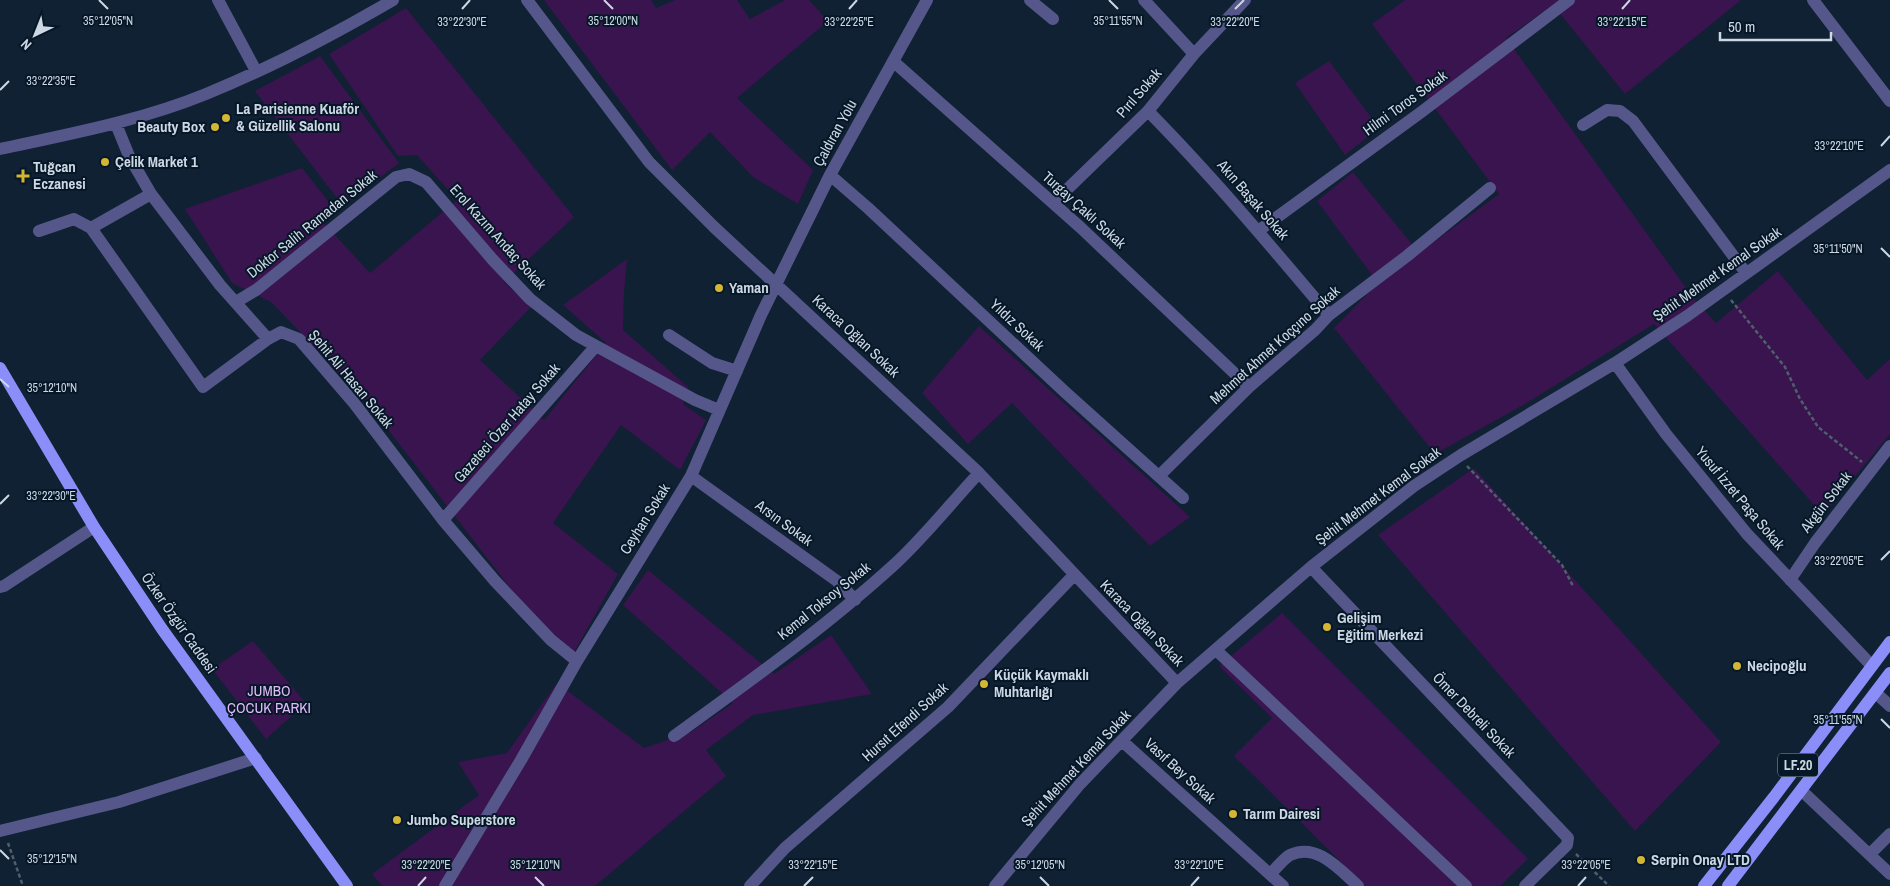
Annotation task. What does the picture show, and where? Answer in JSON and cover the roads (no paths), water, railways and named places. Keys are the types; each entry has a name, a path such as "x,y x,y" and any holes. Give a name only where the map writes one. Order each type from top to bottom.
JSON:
{"main road":[{"name":"Özker Özgür Caddesi","path":"0,368 94,527 162,629 345,885"},
{"name":"LF.20","path":"1704,886 1774,797 1890,642"},
{"name":"LF.20","path":"1728,886 1890,674"}],"street":[{"path":"218,0 256,71"},
{"path":"0,149 116,124 205,94 310,44 393,0"},
{"name":"Karaca Oğlan Sokak","path":"527,0 650,162 714,227 979,473 1177,683"},
{"name":"Çaldıran Yolu","path":"777,285 830,175 927,0"},
{"path":"1030,0 1053,19"},
{"path":"1144,0 1194,54"},
{"name":"Pırıl Sokak","path":"1053,204 1148,111 1194,54 1245,0"},
{"name":"Hilmi Toros Sokak","path":"1258,231 1420,113 1569,0"},
{"path":"1814,0 1890,101"},
{"name":"Turgay Çaklı Sokak","path":"894,62 1177,317 1249,387"},
{"path":"1583,125 1607,110 1620,111 1633,121 1746,273"},
{"name":"Akın Başak Sokak","path":"1148,111 1195,159 1329,315"},
{"path":"39,231 74,219 91,228 203,387 268,338 220,285 151,194 129,156 116,124"},
{"name":"Şehit Mehmet Kemal Sokak","path":"995,886 1080,784 1177,683 1311,567 1414,486 1458,457 1615,363 1722,290 1890,170"},
{"name":"Doktor Salih Ramadan Sokak","path":"236,302 256,290 396,177 410,174"},
{"name":"Erol Kazım Andaç Sokak","path":"410,174 426,182 493,260 530,299 576,335 695,400 719,410"},
{"name":"Yıldız Sokak","path":"830,175 868,208 1064,392 1183,498"},
{"name":"Mehmet Ahmet Koççıno Sokak","path":"1159,476 1249,387 1315,330 1329,315 1407,256 1490,188"},
{"path":"91,228 151,194"},
{"name":"Ceyhan Sokak","path":"445,886 521,760 577,660 691,476 761,315 777,285"},
{"name":"Şehit Ali Hasan Sokak","path":"268,338 281,332 299,339 354,403 443,520 495,581 551,640 577,660"},
{"path":"669,335 712,363 737,371"},
{"name":"Gazeteci Özer Hatay Sokak","path":"443,520 595,347"},
{"name":"Yusuf İzzet Paşa Sokak","path":"1615,363 1666,434 1747,534 1872,666"},
{"name":"Akgün Sokak","path":"1790,580 1814,543 1890,446"},
{"name":"Kemal Toksoy Sokak","path":"674,736 855,600 898,561 979,473"},
{"name":"Arsın Sokak","path":"691,476 837,581 855,600"},
{"path":"0,587 94,527"},
{"name":"Ömer Debreli Sokak","path":"1311,567 1563,830 1568,838 1567,844 1525,886"},
{"name":"Hursıt Efendi Sokak","path":"750,886 785,848 948,707 1074,575"},
{"path":"1216,650 1466,886"},
{"path":"1876,693 1890,706"},
{"name":"Vasıf Bey Sokak","path":"1122,741 1283,886"},
{"path":"2,830 119,802 256,758"},
{"path":"1802,791 1890,874"},
{"path":"1870,854 1890,834"},
{"path":"1270,874 1290,855 1303,852 1320,855 1358,886"}],"place":[{"name":"La Parisienne Kuaför & Güzellik Salonu","path":"226,118"},
{"name":"Beauty Box","path":"215,127"},
{"name":"Çelik Market 1","path":"105,162"},
{"name":"Tuğcan Eczanesi","path":"23,176"},
{"name":"Yaman","path":"719,288"},
{"name":"Gelişim Eğitim Merkezi","path":"1327,627"},
{"name":"Necipoğlu","path":"1737,666"},
{"name":"Küçük Kaymaklı Muhtarlığı","path":"984,684"},
{"name":"Tarım Dairesi","path":"1233,814"},
{"name":"Jumbo Superstore","path":"397,820"},
{"name":"Serpin Onay LTD","path":"1641,860"}],"park label":[{"name":"JUMBO ÇOCUK PARKI","path":"269,700"}]}
